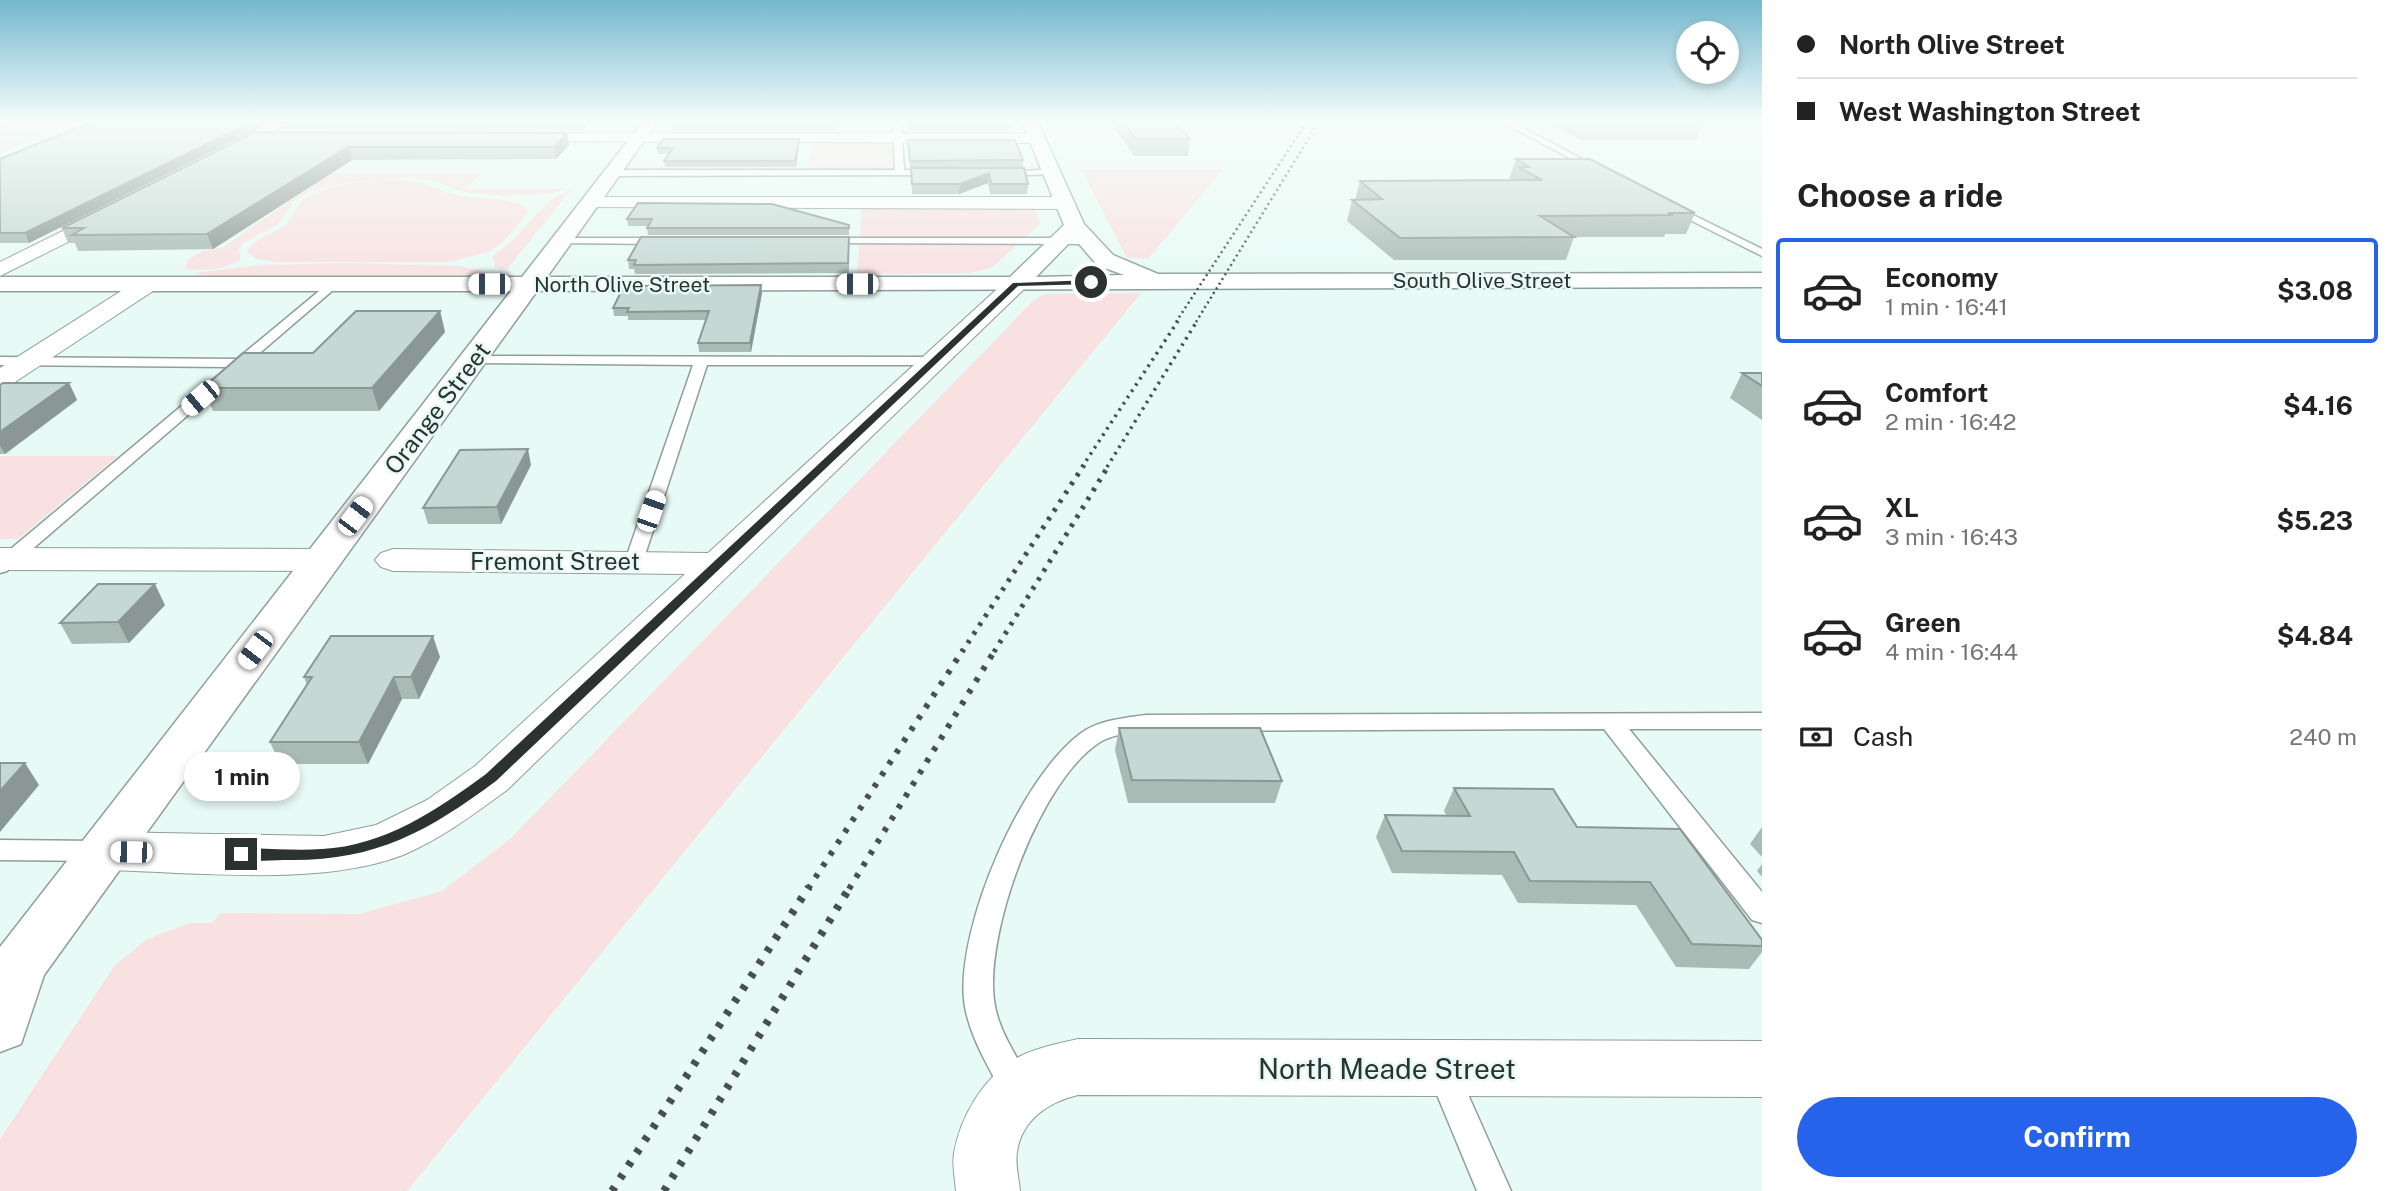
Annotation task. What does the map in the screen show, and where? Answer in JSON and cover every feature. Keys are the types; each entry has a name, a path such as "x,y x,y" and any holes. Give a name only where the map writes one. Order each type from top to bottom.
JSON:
{"street":[{"name":"Orange Street","path":"0,1025 9,973 105,851 611,176"},
{"path":"1054,176 1076,236 1105,260 1129,271 1166,281"},
{"path":"591,203 1066,203"},
{"path":"0,270 121,207"},
{"path":"105,851 324,855 387,841 444,812 491,778 1016,284 1076,236"},
{"name":"South Olive Street","path":"1201,281 1762,279"},
{"name":"North Olive Street","path":"0,284 1016,284 1201,281"},
{"path":"0,380 148,284"},
{"path":"3,561 322,560"},
{"name":"Fremont Street","path":"393,560 716,564"},
{"name":"North Meade Street","path":"1018,1091 1038,1077 1077,1066 1762,1069"},
{"path":"988,1191 985,1153 997,1119 1018,1091"}],"lane":[{"path":"1653,198 1762,253"},
{"path":"812,241 1076,236"},
{"path":"562,241 674,241"},
{"path":"3,561 334,284"},
{"path":"473,360 934,361"},
{"path":"0,361 242,363"},
{"path":"634,561 701,362"},
{"path":"1018,1091 983,1026 979,958 998,887 1024,827 1068,757 1088,739 1113,727 1146,723 1762,721"},
{"path":"1611,722 1762,912"},
{"path":"0,850 105,851"},
{"path":"1441,1069 1494,1191"}],"shaded area":[{"path":"304,176 478,176 465,189 567,189 548,194 502,196 463,192 439,182 414,178 350,182 314,190 295,200 278,224 242,244 238,250 241,259 235,263 208,269 188,270 185,267 189,259 204,250 222,248 298,195"},
{"path":"1084,176 1218,176 1148,259 1127,258"},
{"path":"399,180 423,184 456,195 508,201 525,207 528,213 506,239 489,252 449,262 277,262 256,259 247,252 258,240 283,227 299,204 311,195 334,186"},
{"path":"572,189 507,269 495,268 493,256 515,238 554,198"},
{"path":"1034,208 1040,224 993,267 970,273 857,274 862,209"},
{"path":"349,263 459,266 490,273 489,276 206,276 194,273 261,265"},
{"path":"1141,293 407,1191 0,1191 0,1139 115,965 147,939 190,923 212,923 221,913 359,914 442,891 510,839 1035,299 1046,294"},
{"path":"0,456 118,456 18,539 0,539"}],"building":[{"path":"0,176 142,176 25,233 0,233"},
{"path":"167,176 302,176 207,234 72,235 84,228 62,228"},
{"path":"911,176 982,176 960,184 912,184"},
{"path":"989,176 1026,176 1028,184 991,184"},
{"path":"1534,176 1622,176 1695,213 1540,216 1574,237 1400,238 1352,200 1382,199 1360,181 1542,180"},
{"path":"638,203 772,204 849,225 849,228 647,228 652,219 627,219"},
{"path":"641,237 849,237 848,263 634,265 636,260 628,260"},
{"path":"761,285 750,343 698,343 709,311 627,312 629,308 613,308 624,286"},
{"path":"356,311 440,311 372,388 203,388 243,353 313,353"},
{"path":"1742,373 1762,373 1762,386"},
{"path":"69,383 0,432 0,385"},
{"path":"528,449 497,507 423,508 460,450"},
{"path":"98,584 155,584 118,622 60,623"},
{"path":"331,636 433,636 411,677 394,677 359,742 270,742 312,677 304,677"},
{"path":"1119,728 1260,728 1282,781 1132,780"},
{"path":"0,763 25,763 0,791"},
{"path":"1454,788 1553,789 1577,827 1680,829 1762,940 1762,946 1692,944 1650,882 1530,881 1514,852 1402,851 1385,815 1470,816"}],"railway":[{"path":"1176,322 1272,176"},
{"path":"1196,322 1286,176"},
{"path":"1082,467 1178,321"},
{"path":"1107,467 1197,321"},
{"path":"962,652 1084,465"},
{"path":"994,652 1109,465"},
{"path":"808,889 963,650"},
{"path":"849,889 995,650"},
{"path":"612,1191 809,887"},
{"path":"664,1191 850,887"}],"route":[{"path":"241,854 324,855 387,841 444,812 491,778 1016,284 1091,282"}]}
